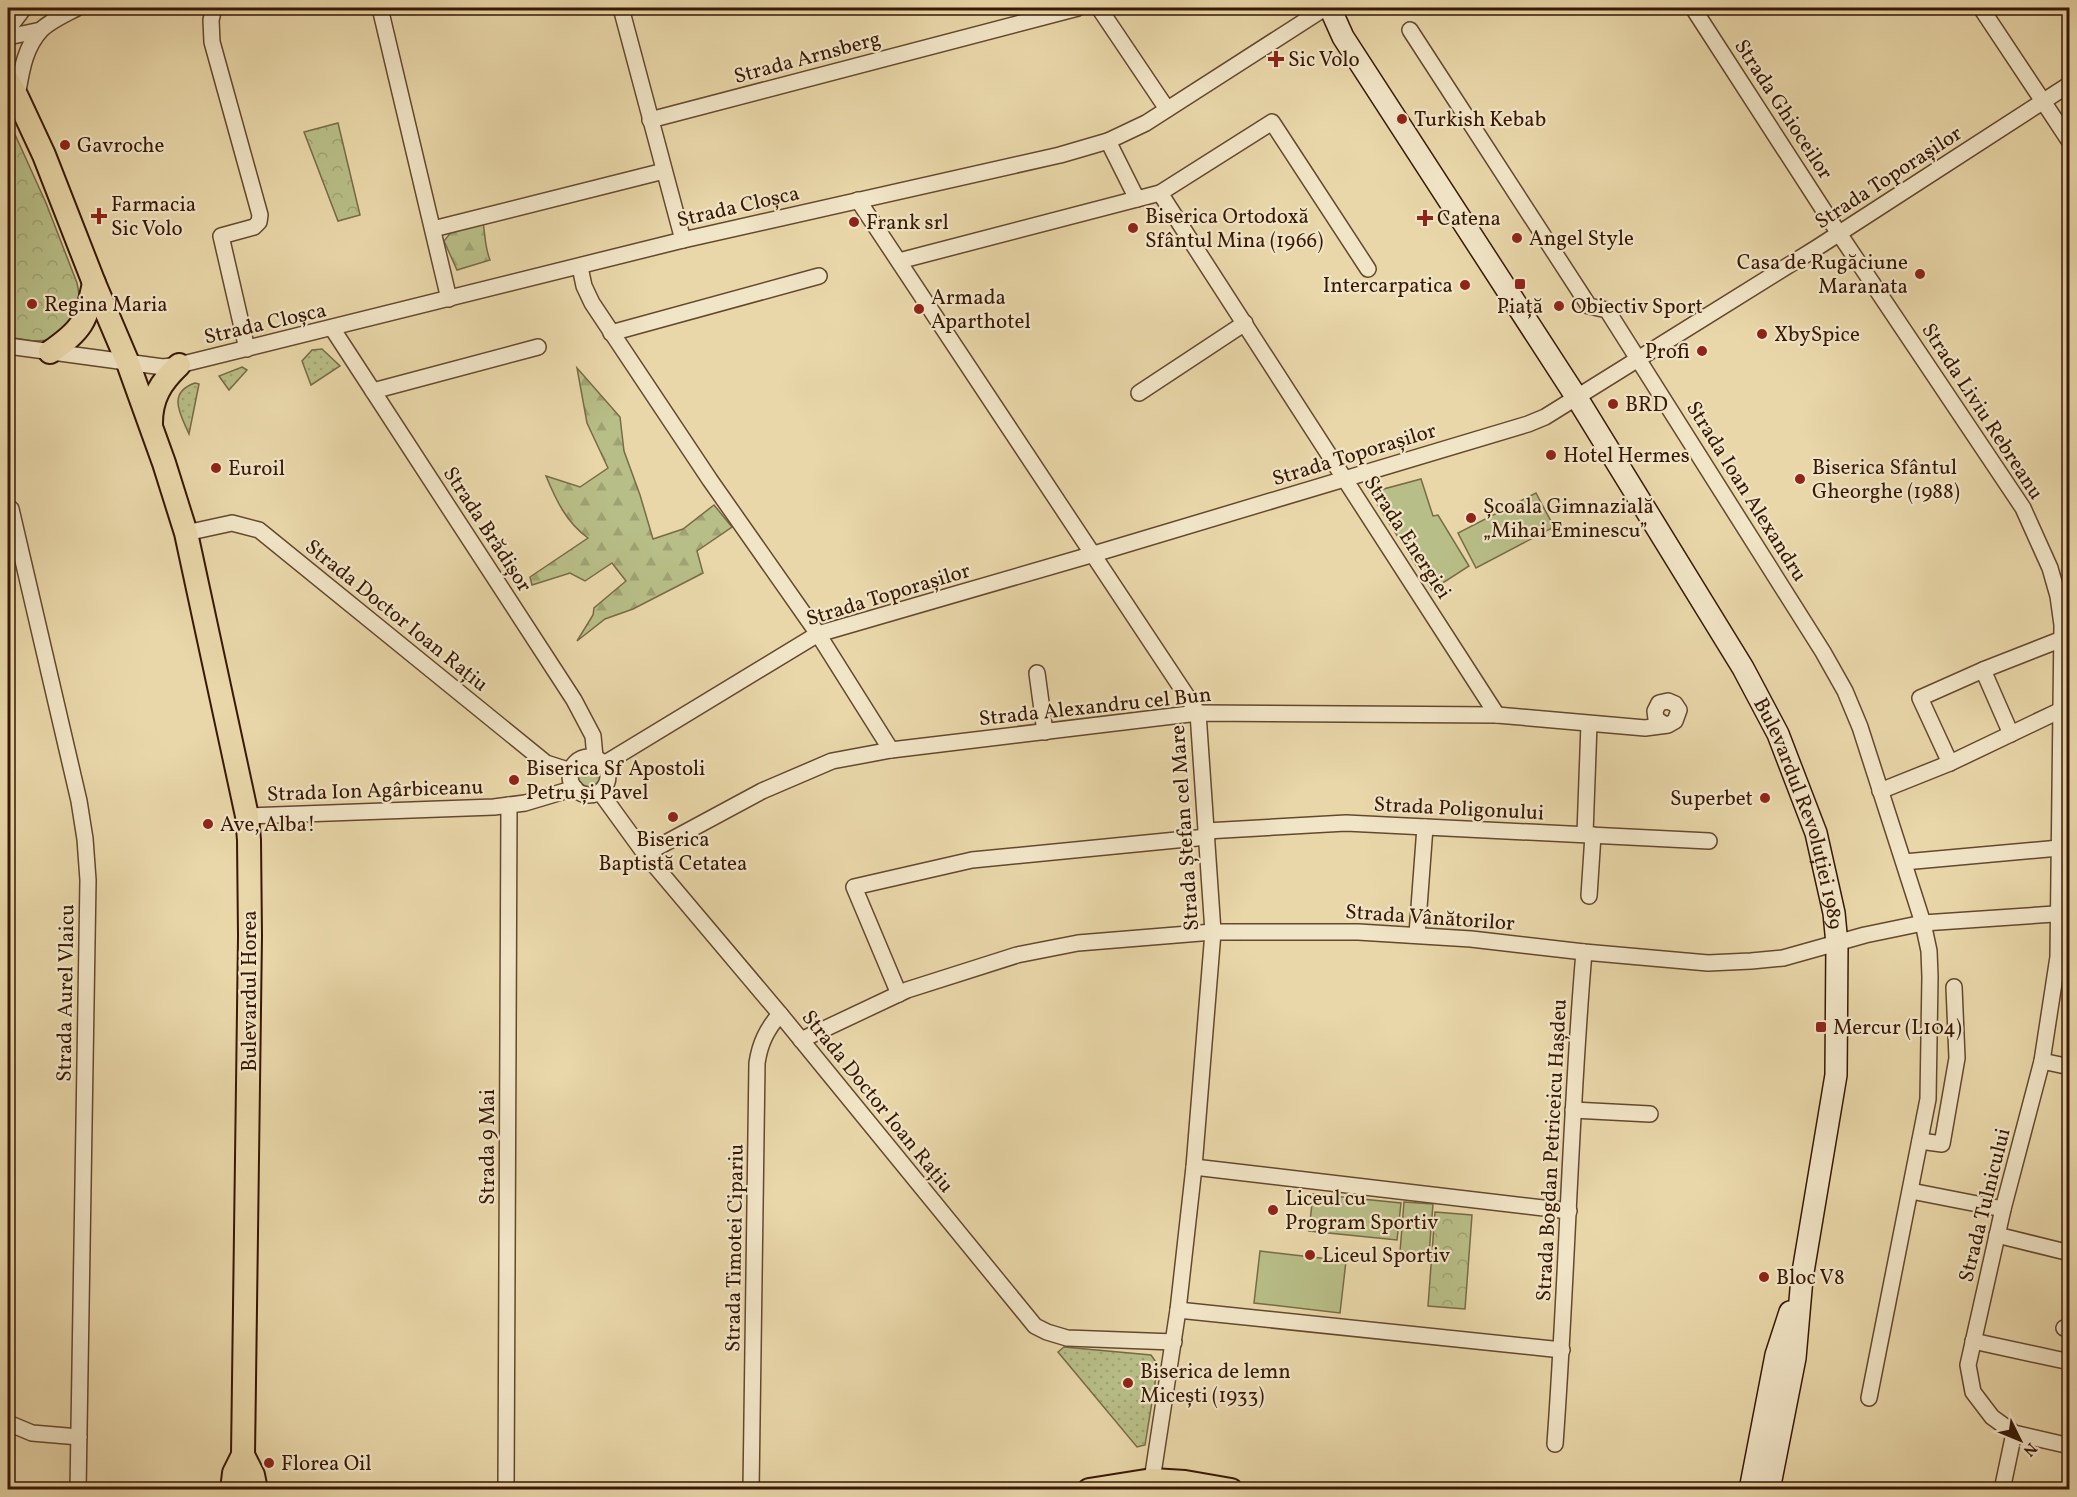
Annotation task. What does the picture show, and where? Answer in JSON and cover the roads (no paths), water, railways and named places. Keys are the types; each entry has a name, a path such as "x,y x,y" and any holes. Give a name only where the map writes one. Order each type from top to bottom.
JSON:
{"main road":[{"name":"Bulevardul Revoluției 1989","path":"1322,9 1343,37 1577,398 1743,668 1778,734 1816,833 1834,914 1837,944 1836,1075 1802,1278 1795,1358 1769,1490"},
{"name":"Bulevardul Horea","path":"12,89 44,155 152,425 186,533 247,816 250,947 243,1455"},
{"path":"50,352 81,326 89,308 94,284"},
{"path":"152,425 151,411 158,390 167,376 179,365"},
{"name":"Bulevardul Revoluției 1989","path":"1750,1490 1776,1355 1802,1278"},
{"path":"232,1490 234,1473 243,1455"},
{"path":"243,1455 253,1475 256,1490"},
{"path":"1089,1490 1152,1480 1185,1482 1230,1490"}],"street":[{"path":"8,13 24,8"},
{"path":"8,29 24,8"},
{"path":"8,37 41,30 77,8"},
{"path":"214,8 211,20 212,42 260,215 259,222 254,227 221,236 246,348"},
{"path":"380,8 449,299"},
{"path":"621,8 683,240"},
{"name":"Strada Arnsberg","path":"650,120 1078,8"},
{"path":"1100,8 1167,110"},
{"name":"Strada Ghioceilor","path":"1693,8 1839,233"},
{"path":"1981,8 2070,142"},
{"name":"Strada Cloșca","path":"8,346 163,367 179,365 683,240 1060,155 1108,141 1146,123 1322,9"},
{"path":"12,89 26,54 41,30"},
{"name":"Strada Ioan Alexandru","path":"1410,30 1589,306 1607,310 1639,358 1834,671 1860,727 1923,923 1929,951 1928,1099 1869,1398"},
{"name":"Strada Toporașilor","path":"600,760 818,634 1346,479 1545,417 1839,233 2070,84"},
{"path":"899,261 1160,193 1272,122 1368,269"},
{"path":"1108,141 1137,199"},
{"path":"433,229 664,171"},
{"name":"Strada Energiei","path":"1160,193 1497,714"},
{"name":"Strada Ștefan cel Mare","path":"858,201 1198,713 1213,932 1194,1167 1174,1342 1152,1480"},
{"name":"Strada Liviu Rebreanu","path":"1839,233 2023,508 2050,568 2058,596 2062,639 2064,913"},
{"path":"580,267 584,286 611,333 818,634 891,750"},
{"path":"611,333 819,276"},
{"path":"1139,393 1245,323"},
{"name":"Strada Brădișor","path":"332,328 578,707 594,736 600,760"},
{"path":"373,391 538,347"},
{"name":"Strada Aurel Vlaicu","path":"8,507 11,509 74,777 85,839 88,880 78,1490"},
{"name":"Strada Doctor Ioan Rațiu","path":"186,533 232,523 259,530 546,764 571,771"},
{"path":"1950,763 1920,698 2062,639"},
{"path":"1983,670 2011,734"},
{"path":"1037,673 1045,732"},
{"path":"1880,791 1950,763 2061,710"},
{"name":"Strada Alexandru cel Bun","path":"645,854 762,791 832,760 891,750 1198,713 1497,714 1645,728 1659,720"},
{"path":"1589,724 1589,896"},
{"path":"589,756 600,760 609,776 605,787 595,794 584,794 571,783 571,771 578,760 589,756"},
{"name":"Strada Ion Agârbiceanu","path":"247,816 509,805 542,799 575,788"},
{"name":"Strada Doctor Ioan Rațiu","path":"600,792 645,854 780,1014 1035,1326 1067,1338 1174,1342"},
{"name":"Strada 9 Mai","path":"506,1490 509,805"},
{"name":"Strada Poligonului","path":"899,994 854,887 972,860 1207,834 1346,823 1709,841"},
{"path":"1417,934 1425,827"},
{"path":"1904,862 2065,847"},
{"name":"Strada Vânătorilor","path":"801,1040 899,994 1017,955 1078,943 1213,932 1358,932 1417,934 1708,963 1751,962 1784,958 1884,930 1923,923 2064,913"},
{"name":"Strada Tulnicului","path":"2064,913 2042,1062 2002,1209 1968,1365 1974,1392 1992,1417 2014,1433 2070,1446"},
{"name":"Strada Bogdan Petriceicu Hașdeu","path":"1555,1444 1584,952"},
{"path":"1920,1141 1942,1144 1957,1058 1954,987"},
{"name":"Strada Timotei Cipariu","path":"752,1490 757,1063 760,1045 769,1027 780,1014"},
{"path":"2042,1062 2070,1067"},
{"path":"1573,1110 1650,1114"},
{"path":"1194,1167 1569,1211"},
{"path":"1911,1191 2002,1209"},
{"path":"1997,1235 2070,1254"},
{"path":"1178,1310 1562,1350"},
{"path":"1973,1341 2070,1362"},
{"path":"8,1423 32,1433 79,1437"},
{"path":"2002,1490 2014,1433"}],"place":[{"name":"Sic Volo","path":"1276,59"},
{"name":"Turkish Kebab","path":"1402,119"},
{"name":"Gavroche","path":"65,145"},
{"name":"Farmacia Sic Volo","path":"99,216"},
{"name":"Catena","path":"1425,218"},
{"name":"Frank srl","path":"854,222"},
{"name":"Biserica Ortodoxă Sfântul Mina (1966)","path":"1133,228"},
{"name":"Angel Style","path":"1517,238"},
{"name":"Casa de Rugăciune Maranata","path":"1920,274"},
{"name":"Piață","path":"1520,284"},
{"name":"Intercarpatica","path":"1465,285"},
{"name":"Regina Maria","path":"32,304"},
{"name":"Obiectiv Sport","path":"1559,306"},
{"name":"Armada Aparthotel","path":"919,309"},
{"name":"XbySpice","path":"1762,334"},
{"name":"Profi","path":"1702,351"},
{"name":"BRD","path":"1613,404"},
{"name":"Hotel Hermes","path":"1551,455"},
{"name":"Euroil","path":"216,468"},
{"name":"Biserica Sfântul Gheorghe (1988)","path":"1800,479"},
{"name":"Școala Gimnazială „Mihai Eminescu”","path":"1471,518"},
{"name":"Biserica Sf Apostoli Petru și Pavel","path":"514,780"},
{"name":"Superbet","path":"1765,798"},
{"name":"Biserica Baptistă Cetatea","path":"673,817"},
{"name":"Ave, Alba!","path":"208,824"},
{"name":"Mercur (L104)","path":"1821,1027"},
{"name":"Liceul cu Program Sportiv","path":"1273,1210"},
{"name":"Liceul Sportiv","path":"1310,1255"},
{"name":"Bloc V8","path":"1764,1277"},
{"name":"Biserica de lemn Micești (1933)","path":"1128,1383"},
{"name":"Florea Oil","path":"269,1463"}]}
